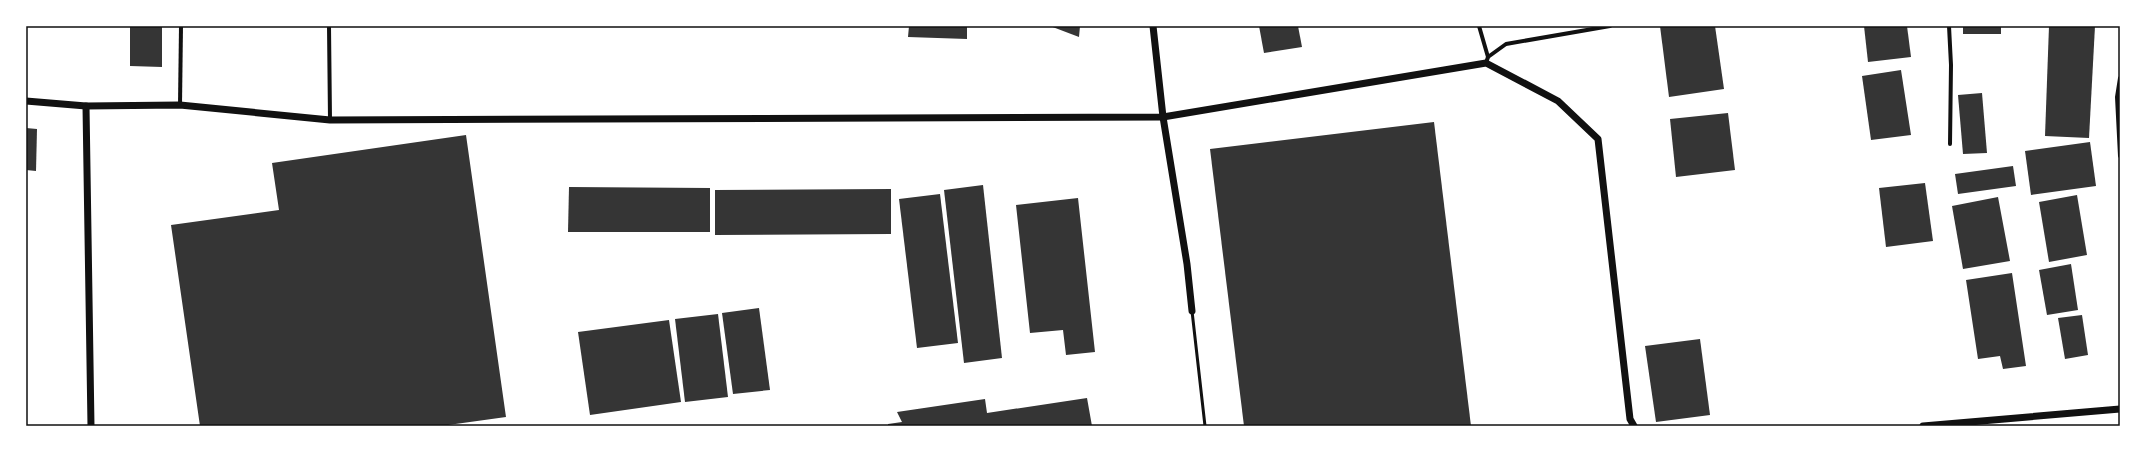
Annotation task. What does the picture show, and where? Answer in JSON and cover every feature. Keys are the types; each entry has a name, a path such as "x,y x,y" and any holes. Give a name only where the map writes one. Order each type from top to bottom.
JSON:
{"street":[{"path":"180,105 181,26"},
{"path":"329,26 330,120"},
{"path":"1153,26 1163,117 1187,264 1192,311"},
{"path":"1479,26 1487,60 1558,101 1598,139 1630,419 1634,426"},
{"path":"26,101 86,106 180,105 330,120 1163,117 1487,60 1506,44 1610,26"},
{"path":"1949,26 1952,65 1950,144"},
{"path":"2120,78 2117,97 2120,156"},
{"path":"86,106 91,426"},
{"path":"1923,426 2120,409"}],"lane":[{"path":"1192,311 1205,426"}],"building":[{"path":"130,26 162,26 162,67 130,66"},
{"path":"909,26 967,26 967,39 908,37"},
{"path":"1050,26 1080,26 1079,37"},
{"path":"1259,26 1298,26 1302,47 1264,53"},
{"path":"1660,26 1715,26 1724,89 1669,97"},
{"path":"1864,26 1907,26 1911,57 1868,62"},
{"path":"1963,26 2001,26 2001,34 1963,34"},
{"path":"2049,26 2095,26 2089,138 2045,136"},
{"path":"1901,70 1911,135 1871,140 1862,76"},
{"path":"1982,93 1987,153 1963,154 1958,95"},
{"path":"1728,113 1735,170 1676,177 1670,119"},
{"path":"1434,122 1471,426 1244,426 1210,149"},
{"path":"26,128 37,129 36,171 26,170"},
{"path":"466,135 506,417 441,426 200,426 171,225 279,210 272,163"},
{"path":"2090,142 2096,186 2031,195 2025,151"},
{"path":"2013,166 2016,186 1958,194 1955,174"},
{"path":"1925,183 1933,241 1886,247 1879,188"},
{"path":"983,185 1002,358 964,363 944,190"},
{"path":"569,187 710,188 710,232 568,232"},
{"path":"891,189 891,234 715,235 715,190"},
{"path":"940,194 958,343 917,348 899,199"},
{"path":"2077,195 2087,255 2049,262 2039,202"},
{"path":"1998,197 2010,261 1963,269 1952,206"},
{"path":"1078,198 1095,352 1066,355 1063,330 1030,333 1016,205"},
{"path":"2071,264 2078,310 2047,315 2039,270"},
{"path":"2012,273 2026,366 2003,369 2000,356 1978,359 1966,280"},
{"path":"759,308 770,390 733,394 722,313"},
{"path":"718,314 728,397 685,402 675,319"},
{"path":"2082,315 2088,355 2065,359 2058,318"},
{"path":"669,320 681,402 590,415 578,332"},
{"path":"1700,339 1710,415 1656,422 1645,346"},
{"path":"1087,398 1092,426 888,426 888,424 902,422 897,412 985,399 987,413"}]}
